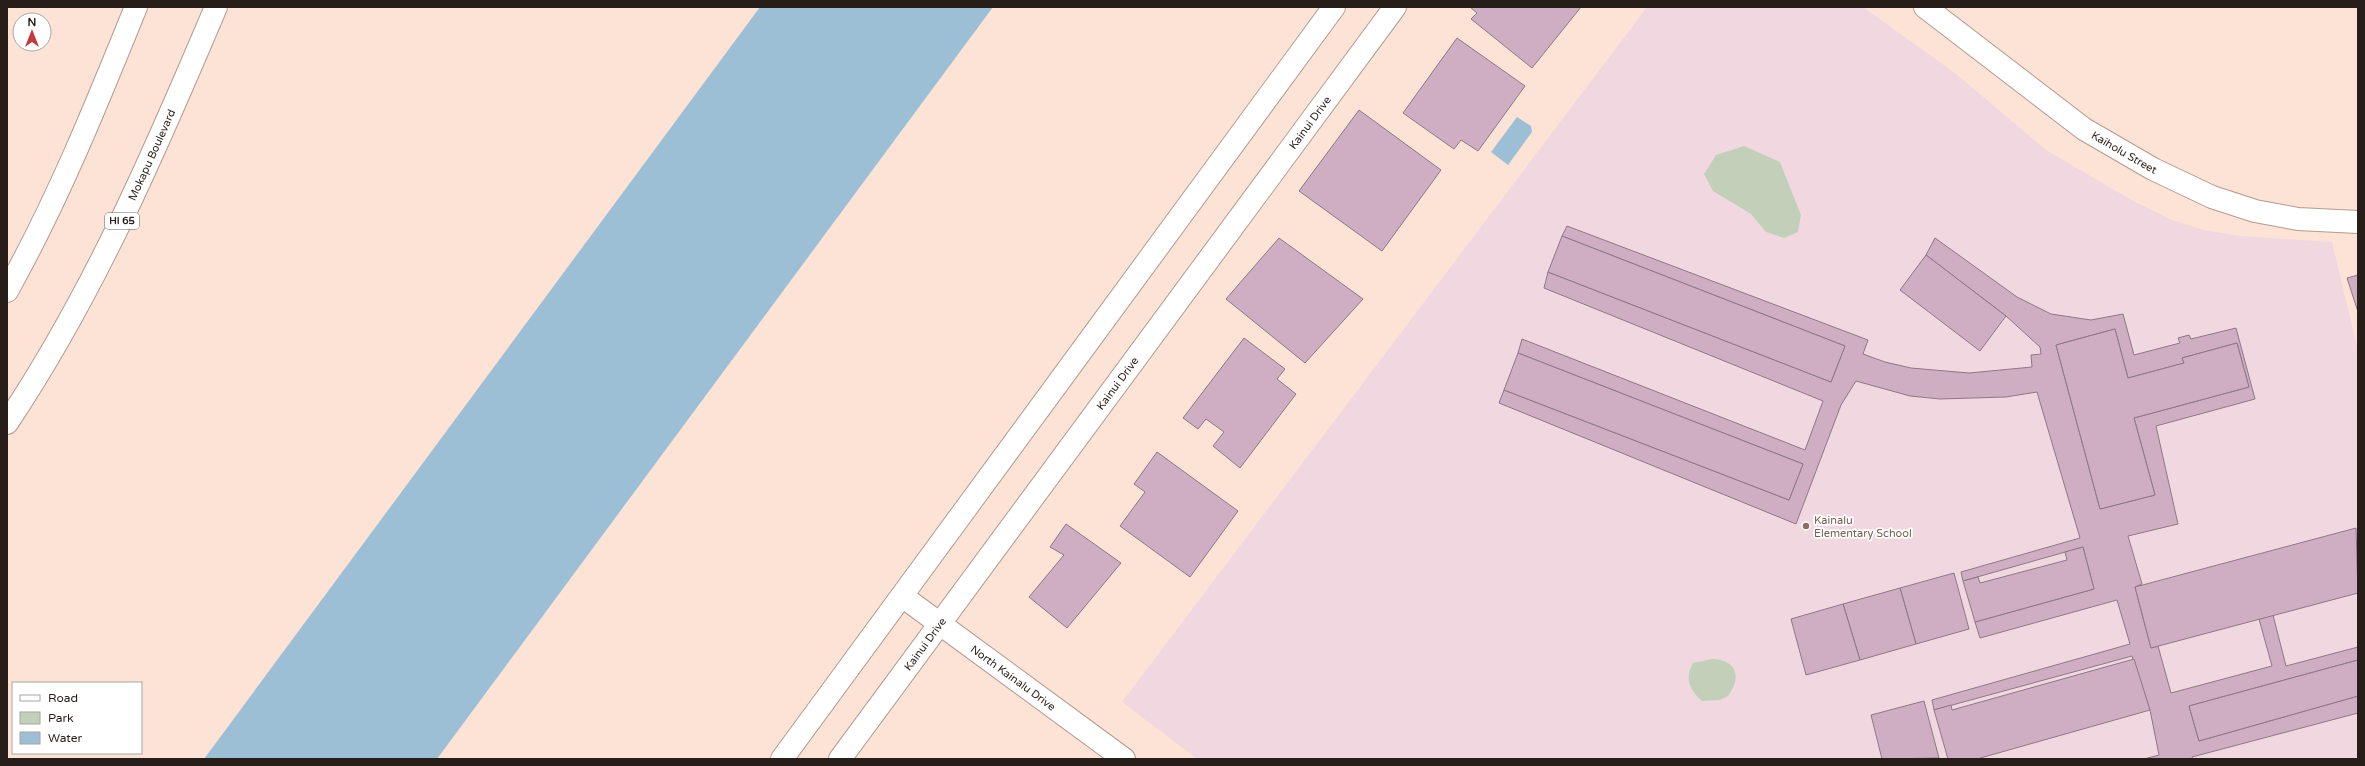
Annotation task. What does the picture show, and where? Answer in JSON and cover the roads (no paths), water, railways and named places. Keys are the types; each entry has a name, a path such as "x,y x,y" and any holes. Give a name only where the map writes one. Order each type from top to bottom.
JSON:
{"street":[{"path":"7,291 27,255 61,182 136,7"},
{"name":"Mokapu Boulevard","path":"7,423 43,369 92,281 131,204 216,7"},
{"path":"782,759 1334,7"},
{"name":"Kainui Drive","path":"840,759 1394,7"},
{"name":"Kaiholu Street","path":"1925,7 2084,129 2153,169 2212,197 2255,212 2298,219 2358,222"},
{"name":"North Kainalu Drive","path":"902,596 1124,759"}],"water":[{"path":"760,7 993,7 437,759 204,759"},
{"path":"1517,117 1531,126 1532,132 1508,165 1491,152"}],"place":[{"name":"Kainalu Elementary School","path":"1806,526"}]}
